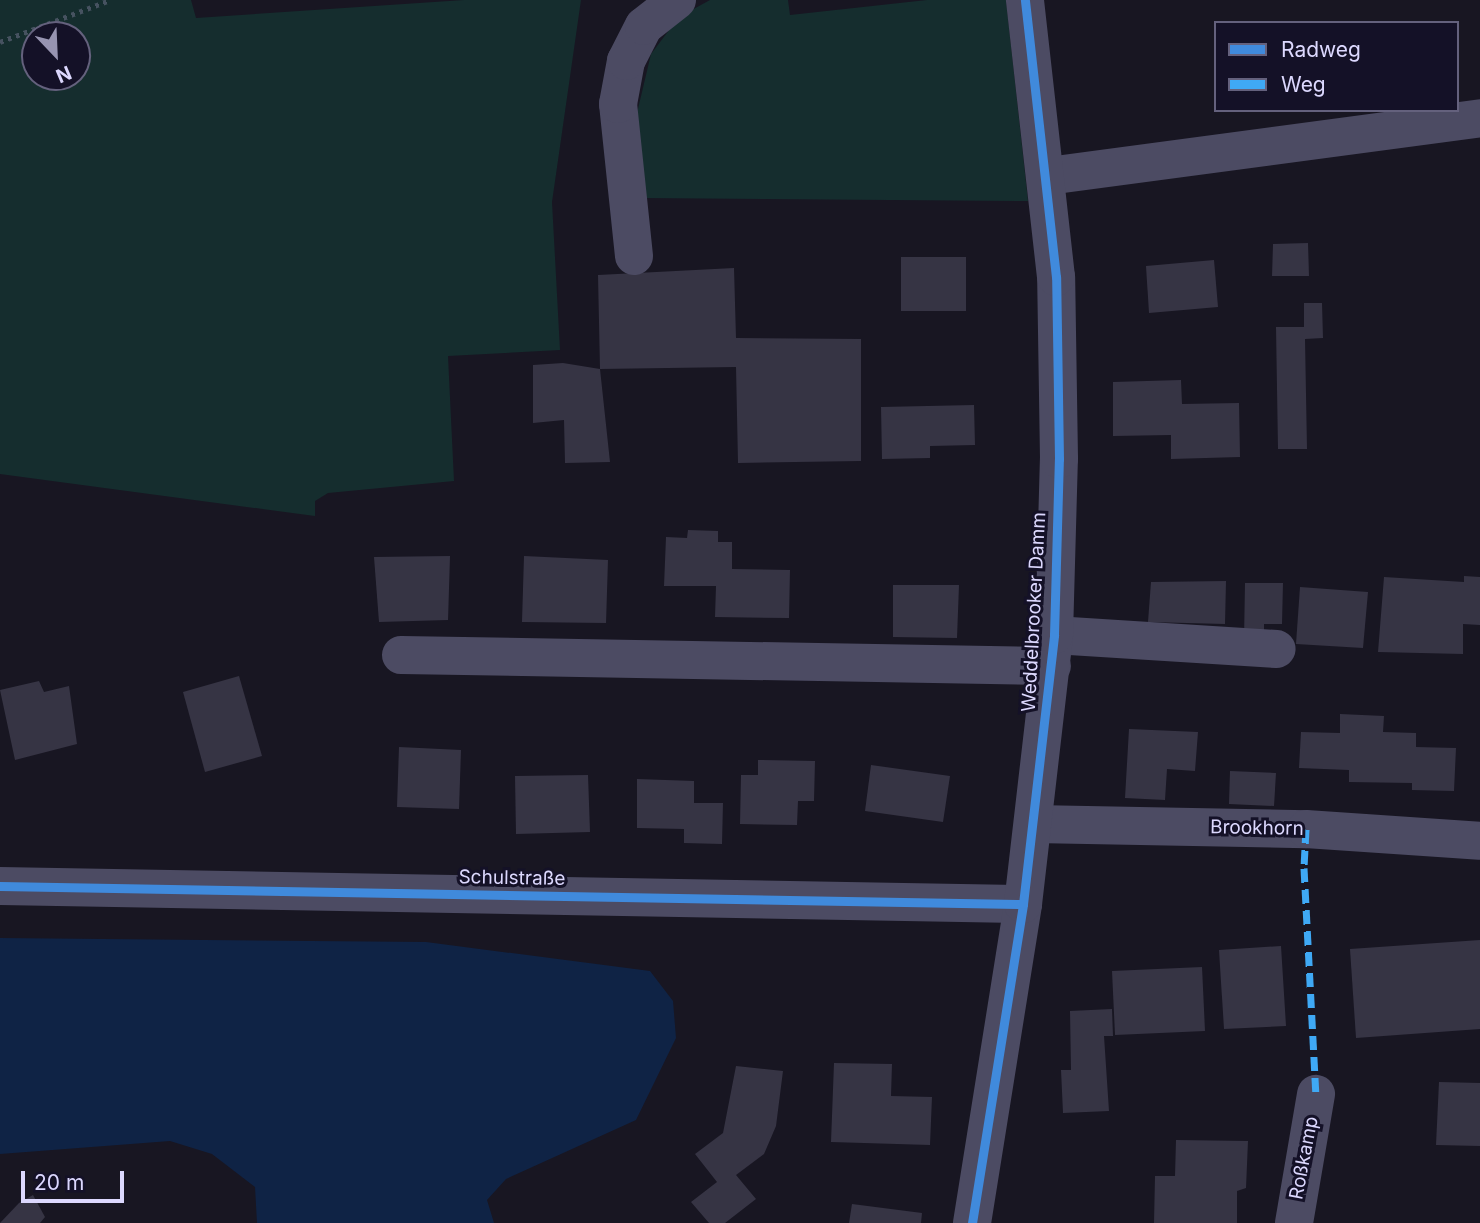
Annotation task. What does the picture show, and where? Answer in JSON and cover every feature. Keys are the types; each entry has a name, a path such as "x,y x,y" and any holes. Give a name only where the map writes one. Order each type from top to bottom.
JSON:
{"street":[{"path":"634,256 618,104 626,61 644,26 677,0"},
{"name":"Weddelbrooker Damm","path":"972,1223 1023,904 1053,650 1057,303 1048,176 1025,0"},
{"path":"1048,176 1480,118"},
{"path":"401,655 1277,649"},
{"name":"Brookhorn","path":"1034,824 1306,829 1480,841"},
{"name":"Schulstraße","path":"0,886 1023,904"},
{"name":"Roßkamp","path":"1294,1223 1317,1094"}],"path":[{"path":"0,42 110,0"}],"green space":[{"path":"0,0 191,0 196,18 464,0 581,0 552,202 560,350 448,356 454,481 328,493 315,501 315,516 0,474"},
{"path":"710,0 788,0 790,15 927,0 1006,0 1028,201 642,198 637,113 651,54 679,17"}],"water":[{"path":"0,938 426,942 650,971 673,1001 676,1038 636,1120 506,1179 487,1200 494,1223 257,1223 255,1187 212,1154 170,1141 0,1154"}],"building":[{"path":"1308,243 1309,276 1272,276 1273,244"},
{"path":"901,257 966,257 966,311 901,311"},
{"path":"1214,260 1218,307 1149,313 1146,266"},
{"path":"734,268 736,338 861,339 861,461 738,463 736,367 600,369 598,275"},
{"path":"1304,303 1322,303 1323,338 1305,339 1307,449 1278,449 1276,327 1304,327"},
{"path":"563,363 600,369 610,462 565,463 564,420 533,423 533,365"},
{"path":"1181,380 1182,404 1239,403 1240,457 1171,459 1171,435 1113,436 1113,382"},
{"path":"974,405 975,445 930,446 930,458 882,459 881,407"},
{"path":"688,530 718,531 718,542 732,542 732,569 790,570 789,618 715,617 716,586 664,586 666,537 687,538"},
{"path":"450,556 448,620 379,622 374,557"},
{"path":"524,556 608,560 606,623 522,622"},
{"path":"1464,576 1480,577 1480,625 1463,624 1463,654 1378,652 1384,577 1464,582"},
{"path":"1226,581 1225,624 1148,622 1151,582"},
{"path":"1245,583 1283,583 1282,624 1264,624 1264,640 1244,639"},
{"path":"893,585 959,585 957,638 893,637"},
{"path":"1300,587 1368,592 1363,648 1296,644"},
{"path":"239,676 262,756 205,772 183,692"},
{"path":"39,681 44,692 69,686 77,744 15,760 0,690"},
{"path":"1340,714 1384,716 1383,732 1416,733 1416,747 1456,748 1454,791 1412,790 1412,783 1349,782 1349,770 1299,768 1301,732 1340,733"},
{"path":"1129,729 1198,732 1195,771 1167,769 1165,800 1125,798"},
{"path":"399,747 461,750 459,809 397,807"},
{"path":"758,760 815,761 814,801 798,801 797,825 740,824 741,775 758,775"},
{"path":"871,765 950,776 943,822 865,811"},
{"path":"1230,771 1276,773 1274,806 1229,804"},
{"path":"588,775 590,832 516,834 515,776"},
{"path":"637,779 694,781 694,803 723,803 722,844 684,843 684,829 637,828"},
{"path":"1480,940 1480,1029 1356,1038 1350,949"},
{"path":"1281,946 1286,1026 1224,1029 1219,950"},
{"path":"1202,967 1205,1031 1115,1035 1112,971"},
{"path":"1112,1009 1113,1036 1104,1036 1109,1111 1063,1113 1061,1070 1071,1070 1070,1011"},
{"path":"834,1063 892,1064 891,1096 932,1097 930,1145 831,1142"},
{"path":"736,1066 783,1071 776,1126 764,1154 736,1175 756,1199 725,1223 709,1223 691,1202 717,1182 695,1154 723,1133"},
{"path":"1439,1082 1480,1083 1480,1146 1436,1145"},
{"path":"1176,1140 1248,1141 1246,1188 1237,1191 1237,1223 1154,1223 1155,1176 1175,1176"},
{"path":"33,1195 45,1217 40,1223 0,1223 19,1203"},
{"path":"852,1204 922,1213 921,1223 849,1223"}],"marked path":[{"path":"1306,829 1304,868 1316,1094"}],"cycle path":[{"path":"972,1223 1023,904 1054,635 1059,459 1056,277 1025,0"},
{"path":"0,886 1023,904"}]}
